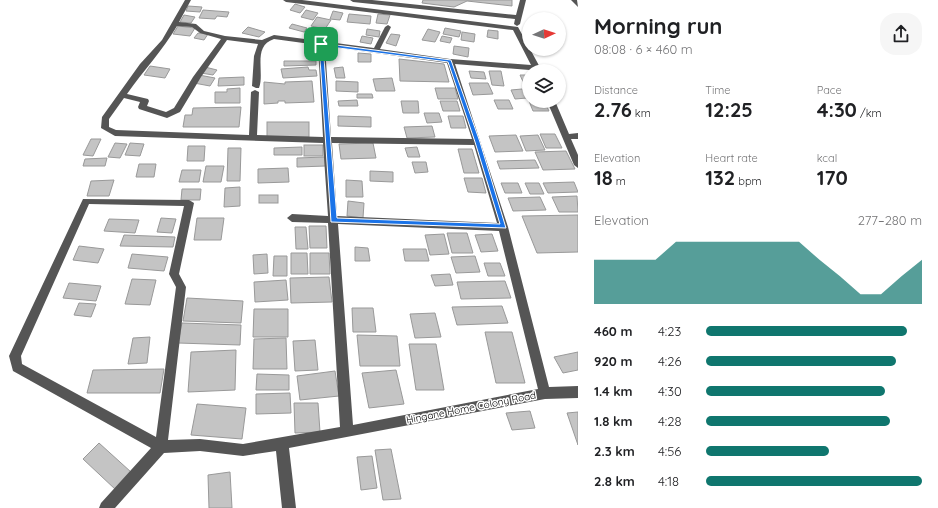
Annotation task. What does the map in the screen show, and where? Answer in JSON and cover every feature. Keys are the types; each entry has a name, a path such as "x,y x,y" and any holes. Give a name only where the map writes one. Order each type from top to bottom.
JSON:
{"street":[{"path":"188,0 165,41 143,66 105,119 105,128 115,133 328,140 477,142"},
{"path":"286,0 516,28"},
{"path":"353,0 519,17"},
{"path":"523,0 516,28 534,64"},
{"path":"574,0 578,5"},
{"path":"174,24 194,25 202,32 224,38 261,42 274,37 450,61 522,68"},
{"path":"376,51 388,27"},
{"path":"122,95 145,101 142,107 167,114 177,110 197,77 224,38"},
{"path":"253,138 258,47 261,42"},
{"path":"321,44 334,220 347,432"},
{"name":"Hingane Home Colony Road","path":"161,447 200,445 243,450 347,432 545,392 504,227 450,61"},
{"path":"554,108 578,165"},
{"path":"567,137 578,136"},
{"path":"106,508 161,447 181,287 174,274 189,203 86,201 15,356 17,367 161,447"},
{"path":"292,218 504,227"},
{"path":"545,392 578,392"},
{"path":"282,444 289,508"}],"building":[{"path":"423,0 512,0 512,6 467,1 454,7 422,3"},
{"path":"295,4 305,7 300,13 290,10"},
{"path":"188,6 202,7 200,12 186,11"},
{"path":"203,10 229,12 227,17 217,16 215,19 199,18"},
{"path":"306,10 318,13 313,20 301,17"},
{"path":"333,11 343,13 340,20 330,19"},
{"path":"349,14 371,16 370,24 347,22"},
{"path":"378,14 390,15 387,24 376,23"},
{"path":"184,15 195,17 191,23 180,22"},
{"path":"317,17 331,20 325,29 311,26"},
{"path":"292,24 307,28 304,32 289,28"},
{"path":"178,26 195,28 190,36 173,34"},
{"path":"248,27 265,32 259,37 242,33"},
{"path":"327,28 337,31 329,42 319,39"},
{"path":"445,28 461,31 459,37 443,34"},
{"path":"367,29 380,31 379,37 366,35"},
{"path":"428,29 440,32 435,42 422,40"},
{"path":"488,30 498,31 498,39 487,37"},
{"path":"462,32 475,34 474,42 461,40"},
{"path":"198,33 208,34 204,40 194,38"},
{"path":"391,34 400,35 396,46 386,43"},
{"path":"362,36 373,38 371,44 360,42"},
{"path":"442,36 452,38 450,43 440,41"},
{"path":"454,46 469,48 468,57 453,54"},
{"path":"358,53 371,54 371,62 358,62"},
{"path":"399,59 444,64 449,82 400,81"},
{"path":"284,61 316,61 316,65 284,66"},
{"path":"150,66 170,69 165,78 144,75"},
{"path":"205,67 217,70 213,75 201,73"},
{"path":"308,67 309,70 316,70 317,76 283,78 281,69"},
{"path":"343,67 345,78 336,78 334,68"},
{"path":"469,71 484,72 486,79 471,78"},
{"path":"489,71 501,71 504,86 492,85"},
{"path":"199,75 215,78 210,86 194,83"},
{"path":"244,77 244,85 218,86 219,78"},
{"path":"392,78 395,91 376,91 373,79"},
{"path":"312,81 314,102 285,103 285,101 278,101 278,103 264,104 264,82 285,84 285,82"},
{"path":"336,81 358,82 358,92 336,91"},
{"path":"469,83 488,83 493,94 473,95"},
{"path":"240,88 240,103 215,103 215,92 227,92 227,89"},
{"path":"435,88 455,88 458,99 438,99"},
{"path":"522,89 522,98 515,99 511,90"},
{"path":"357,94 372,94 373,98 357,98"},
{"path":"357,100 358,106 339,106 338,101"},
{"path":"494,100 509,100 513,109 498,109"},
{"path":"401,101 418,101 419,113 403,113"},
{"path":"440,101 457,101 460,111 443,111"},
{"path":"241,107 239,127 183,127 185,115 192,115 193,108"},
{"path":"532,108 548,108 549,111 533,111"},
{"path":"424,113 439,113 442,122 427,123"},
{"path":"338,116 371,117 371,127 338,126"},
{"path":"448,116 463,116 466,128 451,128"},
{"path":"267,122 309,122 309,137 267,137"},
{"path":"432,126 435,137 407,138 404,127"},
{"path":"540,134 555,134 562,148 546,148"},
{"path":"516,135 523,151 495,152 489,136"},
{"path":"538,135 545,150 526,151 520,136"},
{"path":"91,139 101,139 93,156 83,155"},
{"path":"115,143 127,144 120,158 108,157"},
{"path":"130,143 144,144 140,156 125,155"},
{"path":"373,143 376,158 341,159 339,144"},
{"path":"304,145 323,145 323,156 304,156"},
{"path":"188,146 205,146 204,161 187,161"},
{"path":"302,147 302,155 274,155 274,148"},
{"path":"417,147 420,157 408,157 405,148"},
{"path":"228,148 241,148 240,181 227,181"},
{"path":"458,149 472,149 479,173 464,173"},
{"path":"566,151 575,169 543,170 535,152"},
{"path":"325,157 326,166 297,167 297,158"},
{"path":"107,158 105,166 83,166 85,159"},
{"path":"535,160 539,168 500,169 497,161"},
{"path":"412,162 426,162 428,172 415,173"},
{"path":"139,164 156,164 154,177 136,177"},
{"path":"206,166 224,166 221,182 203,182"},
{"path":"288,168 289,182 258,183 258,169"},
{"path":"182,170 201,170 199,182 179,182"},
{"path":"370,171 393,172 393,182 370,181"},
{"path":"464,178 482,178 486,193 468,192"},
{"path":"114,180 109,196 87,196 91,181"},
{"path":"346,180 362,181 363,197 346,197"},
{"path":"574,182 578,192 548,193 543,183"},
{"path":"501,183 518,183 522,193 505,193"},
{"path":"525,183 539,183 544,194 530,194"},
{"path":"240,187 240,206 224,207 225,188"},
{"path":"182,189 201,189 200,200 181,200"},
{"path":"259,195 278,195 278,203 259,203"},
{"path":"577,196 578,212 559,212 552,197"},
{"path":"540,197 546,210 513,211 508,198"},
{"path":"348,201 364,203 363,218 347,216"},
{"path":"578,215 578,252 537,253 522,216"},
{"path":"161,218 176,219 172,233 157,232"},
{"path":"197,218 224,218 221,240 194,240"},
{"path":"109,219 139,220 135,233 104,231"},
{"path":"309,226 326,226 327,248 310,248"},
{"path":"295,227 306,227 308,249 296,249"},
{"path":"447,233 467,233 473,253 452,253"},
{"path":"444,234 449,254 430,255 425,235"},
{"path":"492,234 498,251 481,252 475,235"},
{"path":"124,235 175,237 173,247 120,246"},
{"path":"79,246 104,249 98,263 73,260"},
{"path":"355,247 368,248 370,261 355,261"},
{"path":"403,249 426,249 429,261 405,261"},
{"path":"291,253 307,253 308,274 291,274"},
{"path":"310,253 329,253 330,274 310,274"},
{"path":"132,254 168,257 164,271 128,268"},
{"path":"267,254 268,273 254,274 253,255"},
{"path":"274,256 287,256 287,276 273,276"},
{"path":"475,256 480,272 456,273 451,257"},
{"path":"484,263 500,263 505,276 488,276"},
{"path":"450,274 453,285 435,286 431,275"},
{"path":"329,277 332,302 291,303 290,278"},
{"path":"132,279 156,280 150,305 125,304"},
{"path":"286,280 288,300 255,302 254,282"},
{"path":"505,281 511,298 461,299 457,282"},
{"path":"69,283 101,286 96,301 63,298"},
{"path":"187,298 243,301 241,323 183,321"},
{"path":"79,303 96,304 91,317 74,315"},
{"path":"502,306 508,323 457,325 452,307"},
{"path":"352,308 373,308 376,332 353,332"},
{"path":"254,309 288,309 288,337 253,337"},
{"path":"435,313 441,337 415,338 410,314"},
{"path":"182,323 241,325 240,345 178,343"},
{"path":"485,332 512,332 525,383 496,383"},
{"path":"357,335 397,336 400,366 360,366"},
{"path":"150,337 147,363 128,364 133,338"},
{"path":"286,338 287,369 253,369 254,339"},
{"path":"315,340 318,370 295,371 293,341"},
{"path":"409,344 436,344 444,390 416,390"},
{"path":"236,350 235,390 188,392 191,352"},
{"path":"578,352 578,370 563,373 554,357"},
{"path":"164,369 160,393 87,393 93,370"},
{"path":"396,370 404,404 369,408 362,373"},
{"path":"335,371 339,396 300,400 297,376"},
{"path":"257,374 289,375 289,390 256,390"},
{"path":"290,393 291,413 256,414 256,394"},
{"path":"294,403 318,403 320,432 295,433"},
{"path":"197,404 246,408 242,439 191,435"},
{"path":"530,411 535,428 512,430 506,413"},
{"path":"578,412 578,445 567,413"},
{"path":"99,443 131,472 116,490 83,459"},
{"path":"391,449 401,499 383,500 375,450"},
{"path":"372,456 377,488 361,490 357,457"},
{"path":"230,472 232,508 209,508 208,475"}],"route":[{"path":"321,44 450,61 504,227 334,220 321,44"}]}
